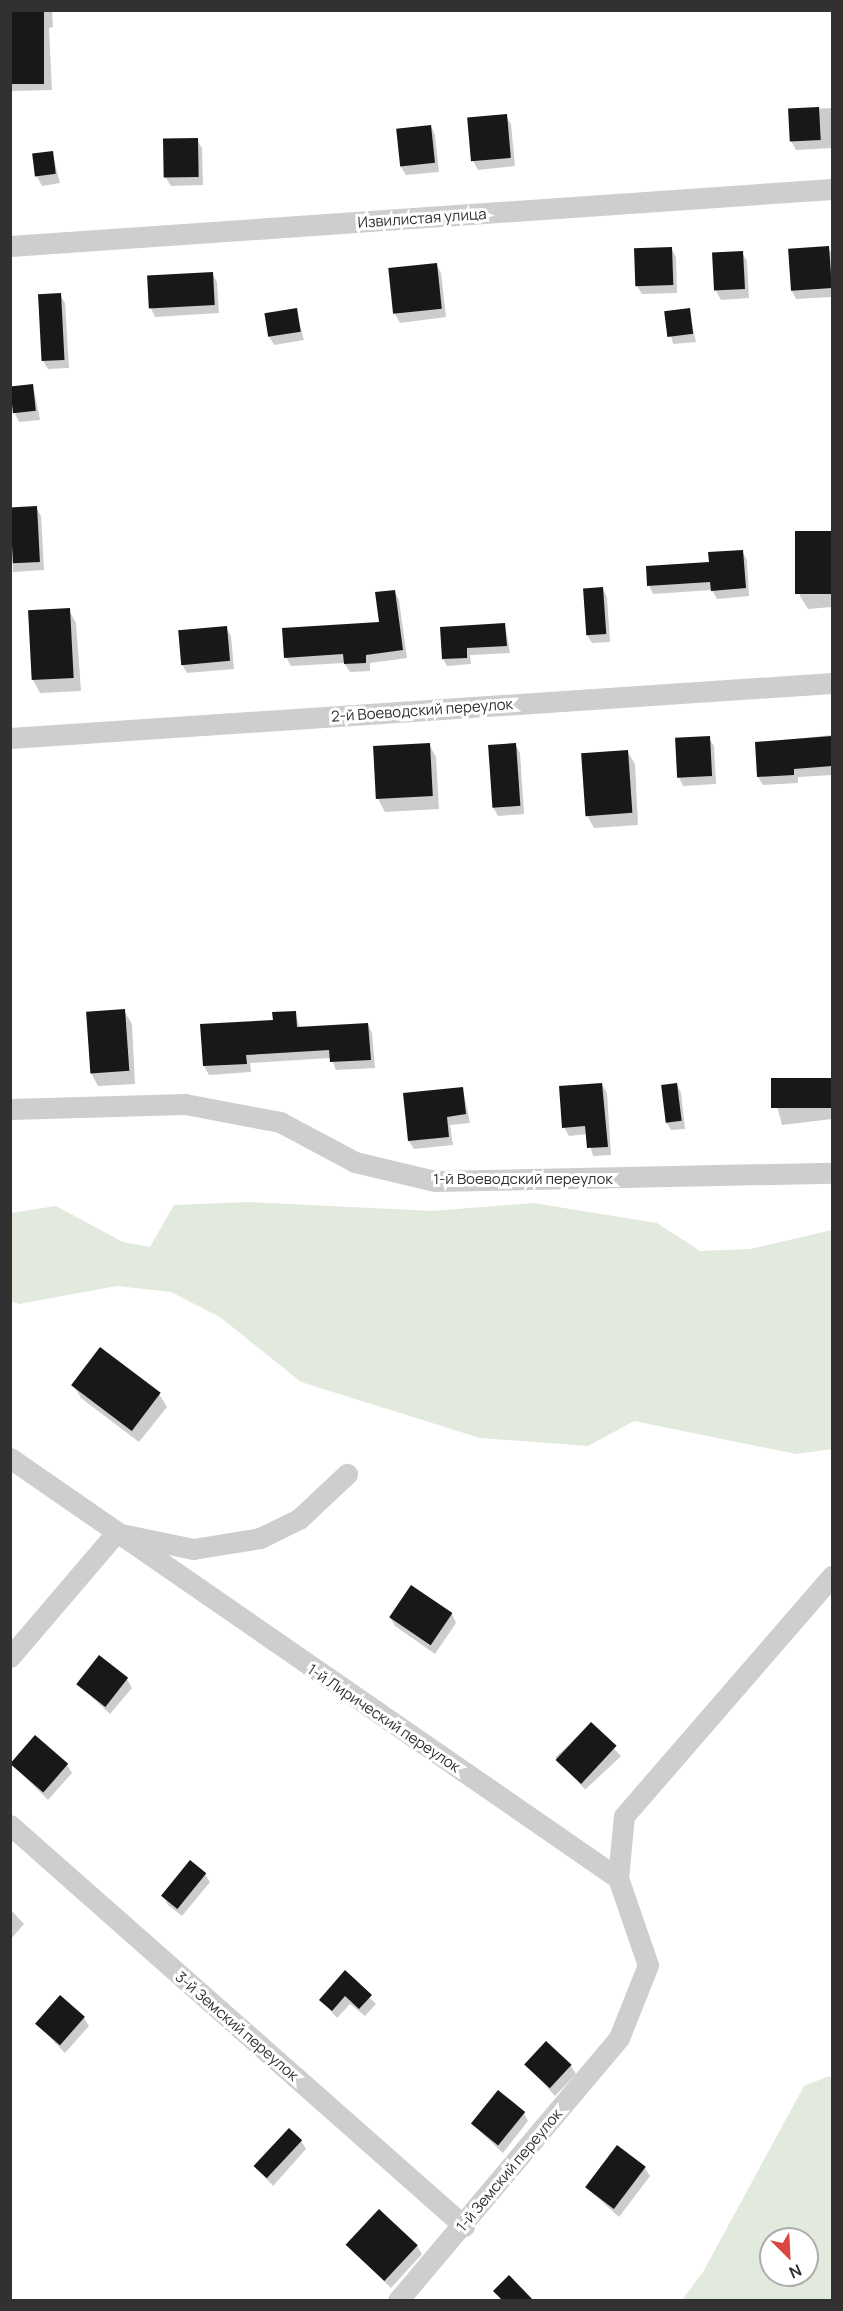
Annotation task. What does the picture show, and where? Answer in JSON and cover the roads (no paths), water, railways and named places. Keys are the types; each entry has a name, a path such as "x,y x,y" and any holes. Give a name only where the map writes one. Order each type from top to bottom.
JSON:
{"street":[{"name":"Извилистая улица","path":"10,246 832,189"},
{"name":"2-й Воеводский переулок","path":"10,738 832,683"},
{"name":"1-й Воеводский переулок","path":"10,1109 185,1104 280,1122 355,1162 435,1181 832,1173"},
{"name":"1-й Лирический переулок","path":"10,1458 618,1878"},
{"path":"10,1657 116,1533 193,1549 260,1538 299,1519 347,1474"},
{"path":"618,1878 624,1816 832,1576"},
{"name":"3-й Земский переулок","path":"10,1825 464,2226"},
{"name":"1-й Земский переулок","path":"398,2301 464,2226 619,2038 648,1965 618,1878"}]}
